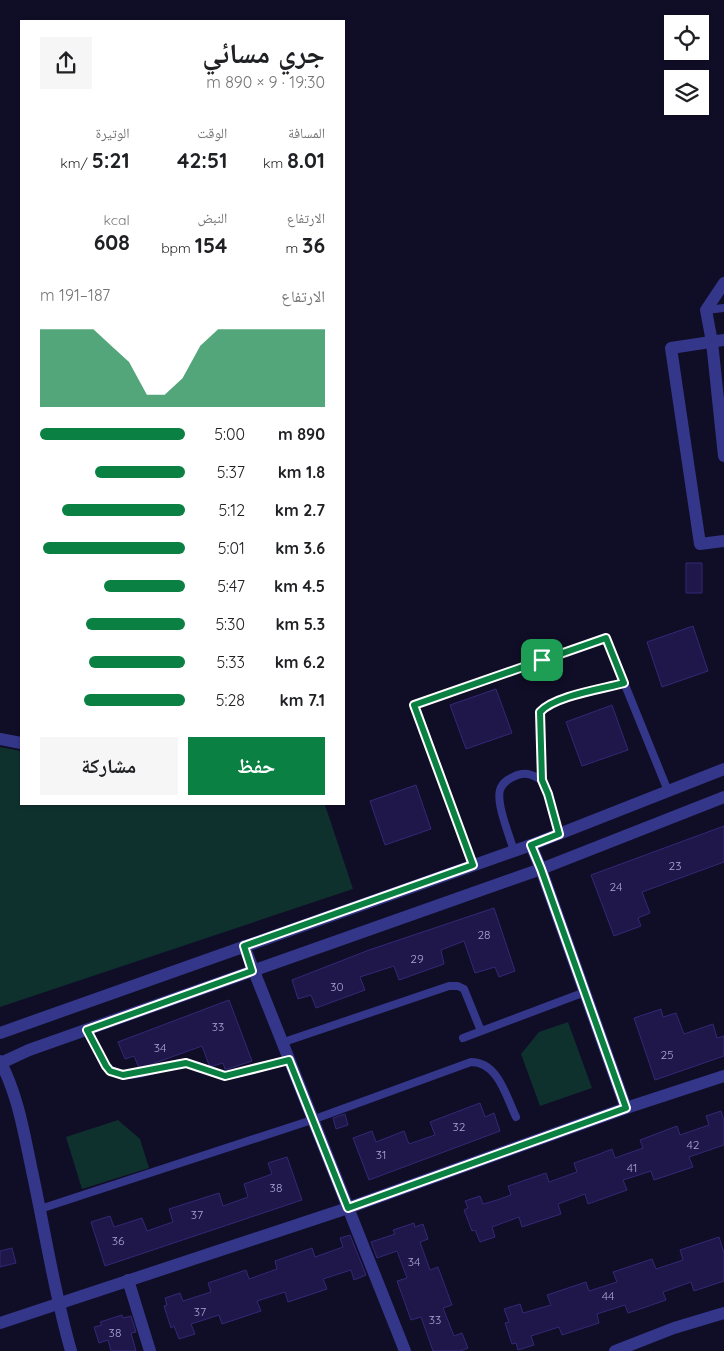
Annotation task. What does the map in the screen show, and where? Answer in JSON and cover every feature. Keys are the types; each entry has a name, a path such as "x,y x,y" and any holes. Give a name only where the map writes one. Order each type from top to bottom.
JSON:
{"street":[{"path":"724,283 706,310 718,341 724,456"},
{"path":"718,341 671,348 700,544 724,541"},
{"path":"0,739 20,743"},
{"path":"0,1033 531,845 724,769"},
{"path":"70,1351 58,1304 16,1100 1,1062 29,1050 541,869 724,796"},
{"path":"531,845 626,1108"},
{"path":"244,946 252,971 405,1351"},
{"path":"0,1324 348,1208 626,1108 724,1076"},
{"path":"128,1280 150,1351"},
{"path":"614,1351 674,1328 724,1313"}],"lane":[{"path":"706,310 724,308"},
{"path":"473,865 414,705 606,638 668,791"},
{"path":"559,834 548,794 542,780 540,712 546,705 564,698 624,683"},
{"path":"514,851 501,806 500,791 506,780 518,774 528,773 542,780"},
{"path":"281,1042 449,986 458,986 464,989 481,1031"},
{"path":"463,1038 585,992"},
{"path":"87,1030 106,1066 110,1071 123,1075 186,1063 220,1075 229,1075 289,1060"},
{"path":"40,1210 312,1120 471,1062 486,1065 494,1073 516,1117"}],"green space":[{"path":"0,747 20,751 20,805 325,805 353,889 0,1007"},
{"path":"568,1022 592,1088 540,1106 521,1054 539,1032"},
{"path":"118,1120 140,1139 149,1168 82,1189 66,1137"}],"building":[{"path":"686,563 702,563 702,593 686,593"},
{"path":"693,626 708,671 662,687 647,642"},
{"path":"496,689 512,733 466,749 450,705"},
{"path":"612,705 628,750 582,766 566,722"},
{"path":"416,785 431,829 385,845 370,801"},
{"path":"724,826 724,862 642,892 650,913 638,918 641,926 614,936 591,875"},
{"path":"494,908 515,971 499,977 495,967 475,973 464,941 441,950 444,964 399,980 394,966 360,977 365,990 316,1008 311,995 298,999 292,980 369,950"},
{"path":"229,1000 252,1061 228,1069 225,1069 223,1063 213,1066 209,1065 202,1046 141,1068 139,1068 134,1056 125,1059 118,1042"},
{"path":"661,1009 663,1017 676,1013 684,1034 713,1024 717,1038 724,1036 724,1056 655,1080 634,1018"},
{"path":"480,1103 485,1117 494,1113 500,1131 369,1180 353,1138 372,1131 376,1142 404,1131 409,1144 435,1135 430,1122"},
{"path":"721,1111 724,1121 724,1145 689,1157 693,1167 654,1180 651,1171 623,1180 627,1190 588,1204 585,1194 558,1204 561,1214 522,1227 519,1217 492,1227 495,1237 480,1242 475,1230 472,1231 464,1210 468,1208 465,1201 480,1196 483,1204 497,1200 511,1195 508,1186 546,1173 549,1182 577,1172 574,1163 612,1149 615,1158 643,1148 640,1140 677,1126 680,1135 709,1125 706,1116"},
{"path":"345,1114 348,1125 336,1129 333,1118"},
{"path":"287,1157 302,1200 105,1266 91,1222 110,1216 114,1227 142,1218 147,1231 173,1222 169,1209 219,1193 223,1206 248,1197 244,1184 272,1174 268,1163"},
{"path":"414,1223 415,1227 423,1224 428,1239 420,1242 430,1270 438,1267 452,1305 443,1308 454,1336 462,1333 468,1348 460,1351 433,1351 421,1317 411,1320 397,1281 407,1278 397,1251 377,1258 371,1242 395,1234 393,1230"},
{"path":"350,1235 366,1275 354,1280 351,1270 323,1279 327,1289 288,1302 285,1292 257,1301 261,1311 222,1324 219,1315 191,1324 195,1334 179,1339 174,1326 171,1328 164,1306 167,1305 165,1298 180,1293 183,1301 211,1292 208,1283 246,1270 249,1279 277,1269 275,1261 312,1248 315,1257 343,1247 340,1238"},
{"path":"719,1237 724,1253 724,1281 694,1291 691,1282 663,1292 666,1300 643,1308 628,1313 625,1305 597,1314 599,1323 562,1335 559,1327 531,1336 534,1345 518,1350 516,1343 512,1344 505,1323 509,1322 504,1309 520,1304 523,1313 551,1305 547,1295 586,1282 589,1291 617,1282 613,1272 652,1259 656,1269 683,1260 680,1250"},
{"path":"12,1248 16,1263 0,1267 0,1251"},
{"path":"122,1315 123,1318 131,1316 136,1332 131,1333 136,1351 111,1351 108,1340 99,1343 94,1327 102,1325 100,1322"}],"route":[{"path":"606,638 624,683 564,698 546,705 540,712 542,780 548,794 559,834 531,845 626,1108 348,1208 289,1060 225,1076 186,1063 123,1075 110,1071 87,1030 252,971 244,946 473,865 414,705 542,660 606,638"}]}
